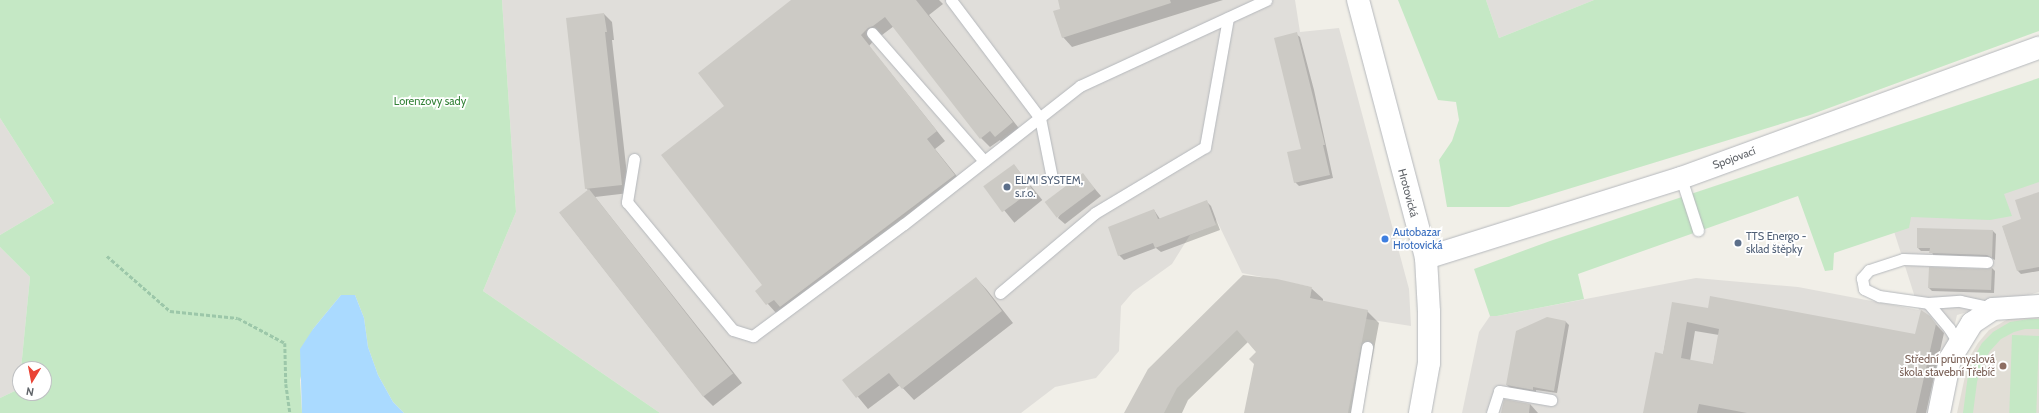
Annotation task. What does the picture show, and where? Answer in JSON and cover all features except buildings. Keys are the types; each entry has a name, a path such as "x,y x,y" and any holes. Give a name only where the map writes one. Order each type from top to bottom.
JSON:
{"main road":[{"name":"Hrotovická","path":"1358,0 1426,258 1429,312 1429,363 1420,413"},
{"name":"Spojovací","path":"1426,258 1681,178 2039,48"},
{"path":"1939,413 1950,359 1972,323 1993,309 2039,306"}],"lane":[{"path":"951,0 1040,118 1052,178"},
{"path":"634,159 627,202 733,330 753,336 897,229 1080,86 1266,0"},
{"path":"1000,293 1095,213 1205,147 1228,18"},
{"path":"872,33 984,161"},
{"path":"1681,178 1698,230"},
{"path":"1987,262 1903,259 1869,270 1862,278 1864,289 1879,296 1928,303 1960,301 1993,309"},
{"path":"1928,303 1949,328 1959,344"},
{"path":"1356,413 1368,347"},
{"path":"1492,413 1499,391 1551,400"}],"path":[{"path":"107,256 170,311 238,318 285,343 286,384 290,413"}],"shaded area":[{"path":"502,0 1295,0 1300,32 1339,28 1409,289 1411,326 1366,319 1310,298 1312,287 1242,273 1216,219 1215,225 1190,235 1172,264 1133,292 1121,306 1119,351 1096,378 1055,387 1021,413 660,413 483,291 516,212"},
{"path":"1486,0 1594,0 1499,38"},
{"path":"0,118 54,203 0,235"},
{"path":"2039,177 2039,292 1957,315 1934,413 1462,413 1479,332 1490,316 1497,316 1696,278 1798,287 1919,310 1891,222"},
{"path":"0,247 30,277 22,361 12,361 12,392 0,398"},
{"name":"Střední průmyslová škola stavební Třebíč","path":"2039,314 2039,413 1957,413 1969,358 1978,343 1989,330 2008,319"}],"green space":[{"name":"Lorenzovy sady","path":"0,0 502,0 516,212 483,291 660,413 404,413 393,402 378,375 368,347 364,318 355,295 341,295 313,329 300,380 302,413 0,413 0,398 12,392 12,401 52,401 52,361 22,361 30,277 0,247 0,235 54,203 0,118"},
{"path":"1398,0 1486,0 1499,38 1594,0 2039,0 2039,31 1810,115 1509,207 1447,207 1439,160 1452,141 1459,120 1456,102 1438,100"},
{"path":"2039,78 2039,182 2004,194 2012,216 1990,220 1911,217 1909,228 1834,253 1833,270 1825,271 1798,196 1578,274 1584,299 1497,316 1490,316 1474,269 1550,241"},
{"path":"2039,319 2039,329 2025,329 2014,332 2001,339 1990,351 1982,365 1977,382 1973,413 1963,413 1968,375 1973,359 1982,343 1993,332 2010,322"},
{"path":"2012,335 2039,336 2036,413 2009,413"}],"water":[{"path":"341,295 355,295 364,318 368,347 378,375 393,402 404,413 302,413 300,349 313,329"}],"place":[{"name":"ELMI SYSTEM, s.r.o.","path":"1007,187"},
{"name":"Autobazar Hrotovická","path":"1385,239"},
{"name":"TTS Energo - sklad štěpky","path":"1738,243"},
{"name":"Střední průmyslová škola stavební Třebíč","path":"2003,366"}]}
